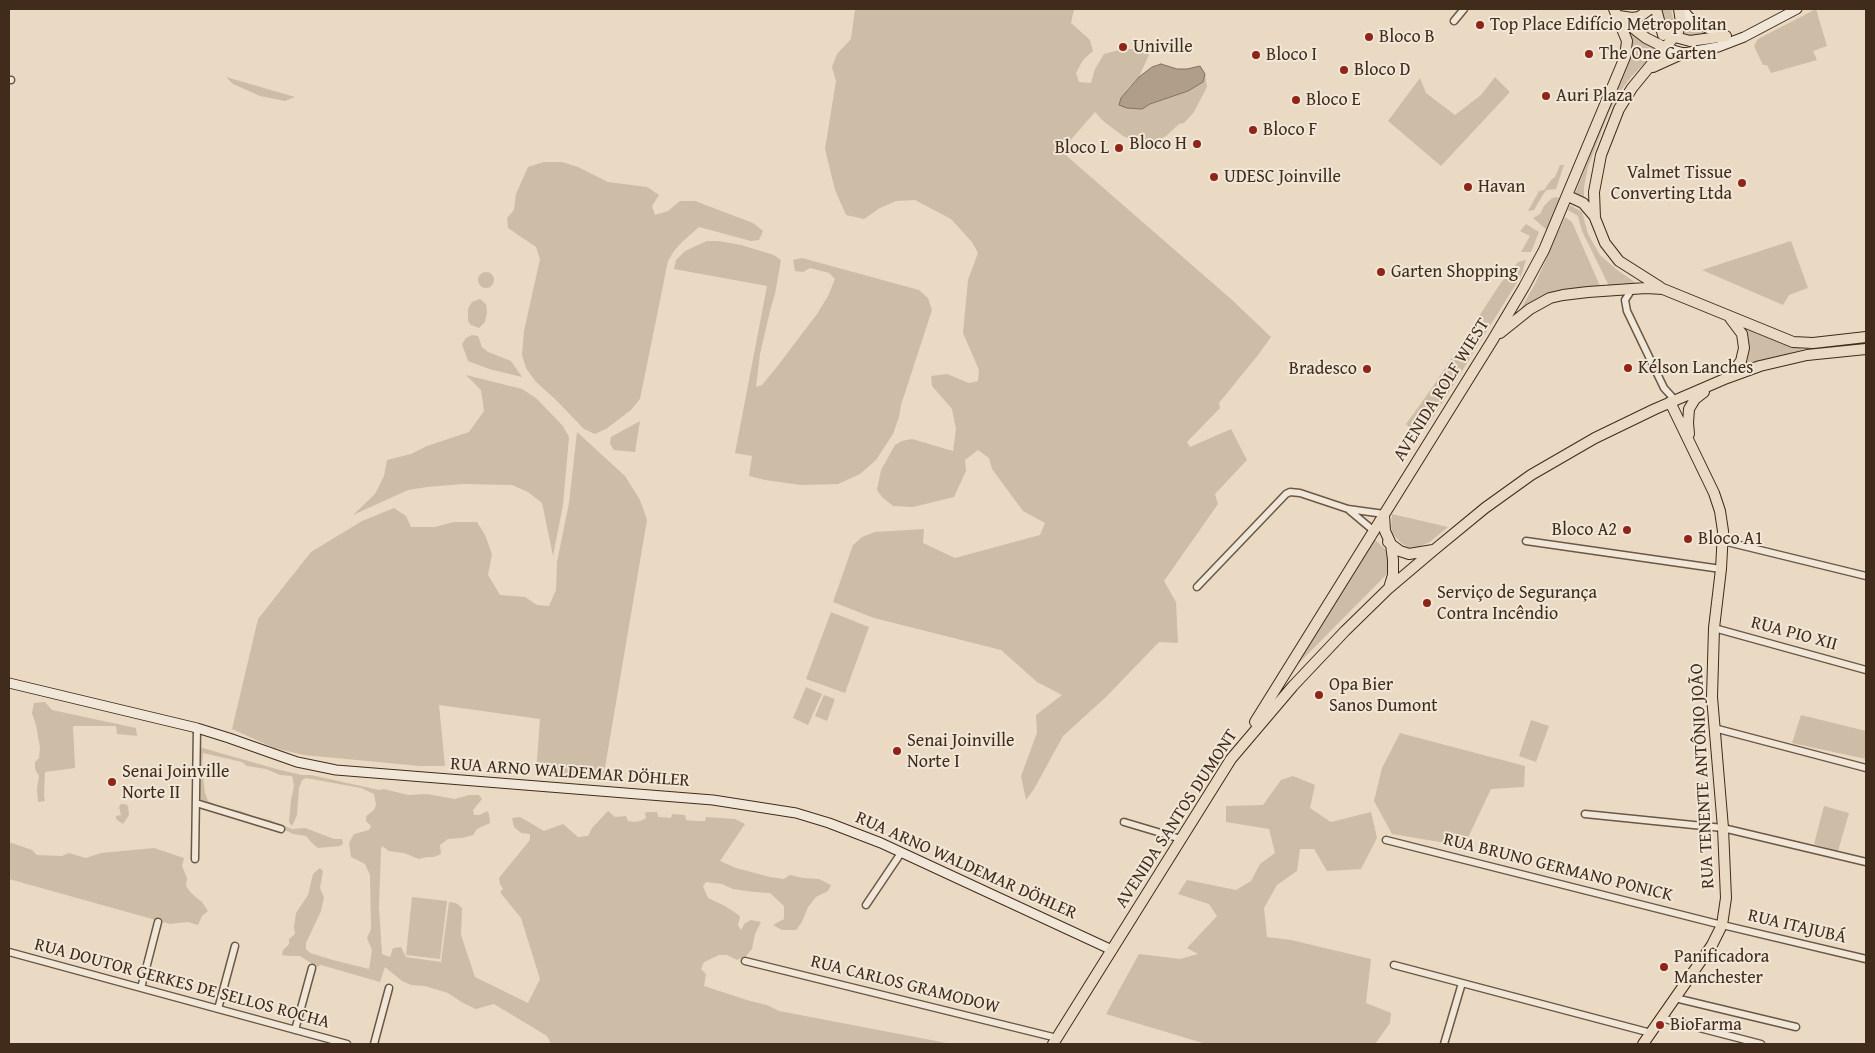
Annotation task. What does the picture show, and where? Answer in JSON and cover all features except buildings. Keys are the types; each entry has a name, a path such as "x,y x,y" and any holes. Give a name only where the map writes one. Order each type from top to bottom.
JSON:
{"main road":[{"path":"1616,12 1625,18 1639,17 1650,9"},
{"path":"1656,9 1666,48"},
{"path":"1681,9 1700,25 1726,36"},
{"path":"1595,218 1594,192 1601,155 1622,104 1632,88 1675,37 1681,22 1681,9"},
{"path":"1646,72 1659,63 1684,53 1707,50 1744,37 1797,9"},
{"path":"1616,12 1646,38 1666,48 1684,53"},
{"name":"AVENIDA ROLF WIEST","path":"1231,759 1492,341 1541,256 1568,196 1625,57 1627,41 1616,12"},
{"path":"1662,28 1683,40 1696,41 1726,36 1744,37"},
{"path":"1568,196 1583,203 1595,218 1605,243 1619,261 1663,289 1793,342 1808,343 1866,337"},
{"path":"1492,341 1519,316 1540,302 1550,298 1576,293 1632,288 1663,289"},
{"path":"1727,378 1741,361 1744,348 1739,328 1728,316"},
{"name":"AVENIDA SANTOS DUMONT","path":"1055,1041 1231,759 1293,686 1388,589 1506,492 1555,460 1595,438 1673,401 1760,366 1807,355 1866,349"},
{"path":"1690,442 1688,414 1695,399 1706,391 1745,375 1760,366"},
{"name":"RUA TENENTE ANTÔNIO JOÃO","path":"1643,1044 1712,945 1722,925 1726,898 1723,828 1714,728 1712,666 1723,541 1722,520 1718,502 1673,401"},
{"path":"1384,514 1385,532 1391,544 1394,567 1388,589"},
{"path":"1374,531 1400,551 1409,554 1434,550"},
{"name":"RUA ARNO WALDEMAR DÖHLER","path":"9,683 197,728 297,762 344,771 703,799 768,808 829,823 901,852 1112,950"}],"street":[{"path":"1454,21 1464,9"},
{"name":"RUA TENENTE ANTÔNIO JOÃO","path":"1632,288 1625,300 1627,311 1664,388 1673,401"},
{"path":"1197,587 1290,492 1300,493 1348,509 1384,514"},
{"path":"1348,509 1374,531"},
{"path":"1526,541 1721,569"},
{"path":"1723,541 1866,576"},
{"name":"RUA PIO XII","path":"1714,628 1866,670"},
{"path":"195,859 197,728"},
{"path":"1714,728 1866,768"},
{"path":"196,803 281,829"},
{"path":"1585,814 1723,828 1866,862"},
{"path":"1124,822 1182,839"},
{"name":"RUA BRUNO GERMANO PONICK","path":"1386,840 1722,925"},
{"path":"866,905 901,852"},
{"path":"141,988 158,922"},
{"name":"RUA ITAJUBÁ","path":"1722,925 1866,958"},
{"path":"218,1009 235,946"},
{"name":"RUA DOUTOR GERKES DE SELLOS ROCHA","path":"9,952 348,1044"},
{"name":"RUA CARLOS GRAMODOW","path":"745,961 1055,1041"},
{"path":"1394,965 1651,1033"},
{"path":"295,1030 312,968"},
{"path":"1444,1044 1462,983"},
{"path":"374,1044 389,988"},
{"path":"1675,998 1796,1027"},
{"path":"1661,1018 1760,1044"}],"shaded area":[{"path":"855,9 1074,9 1071,23 1090,40 1093,51 1083,60 1076,73 1079,82 1091,83 1095,69 1104,54 1146,46 1151,50 1139,77 1127,90 1142,109 1150,104 1188,91 1203,82 1205,74 1207,87 1194,112 1184,123 1179,124 1166,136 1153,143 1141,143 1123,136 1102,120 1095,112 1061,151 1231,299 1271,337 1219,403 1220,408 1187,442 1190,447 1231,429 1247,460 1215,494 1218,504 1164,581 1176,602 1178,643 1159,642 1106,697 1063,736 1026,800 1021,776 1037,733 1036,715 1062,695 1037,682 1001,650 874,618 833,602 853,545 862,537 875,532 924,529 923,543 955,558 1040,535 1045,523 1023,511 992,469 989,458 978,450 965,460 966,471 954,497 913,507 893,506 877,490 881,470 895,445 902,441 912,439 953,451 956,429 952,409 932,386 931,376 947,374 969,383 978,381 979,370 963,333 968,280 978,253 972,242 951,219 915,200 896,201 880,208 864,219 846,215 835,190 825,149 836,81 832,67 837,54 851,39"},
{"path":"1659,9 1671,9 1674,22 1672,30 1667,31"},
{"path":"1816,9 1827,46 1813,51 1817,60 1771,73 1767,65 1763,65 1754,46 1758,39"},
{"path":"1686,16 1716,35 1683,37"},
{"path":"1630,31 1657,50 1631,77 1609,112 1588,167 1584,187 1584,201 1574,196 1629,57"},
{"path":"1161,64 1177,69 1200,66 1205,74 1203,82 1188,91 1150,104 1142,109 1127,108 1119,105 1121,98 1139,77 1152,67"},
{"path":"226,77 295,97 285,101 260,96 233,84"},
{"path":"1495,77 1510,92 1441,166 1388,121 1420,78 1426,93 1455,115 1481,95"},
{"path":"544,162 562,162 578,167 608,182 647,187 659,195 652,206 655,215 668,211 680,201 695,201 753,223 763,231 759,240 751,241 699,227 674,251 668,261 640,399 631,410 606,429 595,434 584,429 536,382 526,368 522,355 524,331 540,259 536,247 508,228 507,218 514,210 516,194 528,167"},
{"path":"1560,165 1564,165 1556,189 1547,190 1534,210 1528,211 1539,191 1544,190 1555,177"},
{"path":"1557,197 1561,200 1548,231 1533,218 1540,214 1544,206 1552,198"},
{"path":"1570,205 1582,212 1588,234 1600,255 1636,283 1609,286 1582,231 1578,216 1568,210"},
{"path":"1565,217 1572,222 1600,286 1577,289 1522,311 1520,310 1535,284"},
{"path":"1526,224 1539,232 1531,252 1521,252 1530,236 1520,231"},
{"path":"707,241 741,245 774,255 781,260 775,294 760,354 756,387 762,385 817,314 828,296 835,279 829,273 810,268 803,272 795,271 793,260 802,258 919,290 928,298 932,310 893,434 876,460 860,474 838,484 801,485 749,476 752,456 735,453 767,286 674,269 676,260 685,251"},
{"path":"1791,241 1808,288 1789,295 1783,305 1702,270"},
{"path":"1526,260 1521,276 1426,429 1410,428 1406,424 1432,388 1500,284 1518,262"},
{"path":"486,272 494,280 486,288 478,280"},
{"path":"480,299 486,304 487,312 485,322 479,328 471,325 468,321 468,309 472,302"},
{"path":"1743,327 1787,345 1804,349 1741,367"},
{"path":"472,335 478,336 482,347 488,352 511,361 522,377 489,369 468,361 462,344 466,338"},
{"path":"466,375 522,389 536,398 563,426 569,437 563,505 553,556 542,503 528,492 512,485 463,484 408,490 353,515 375,494 384,476 387,460 411,454 427,446 469,432 484,411 481,390"},
{"path":"640,421 635,452 614,450 610,444 611,437"},
{"path":"577,432 625,476 640,500 647,520 603,779 536,773 540,719 439,705 445,766 420,766 304,755 274,748 232,729 258,619 311,552 362,521 394,508 406,516 411,527 435,527 454,522 477,522 485,535 492,554 488,575 500,595 525,597 537,605 549,606 556,590 557,562 569,503"},
{"path":"1392,514 1448,527 1430,542 1415,548 1408,547 1402,544 1392,533"},
{"path":"1373,538 1385,549 1388,555 1389,568 1386,575 1295,667"},
{"path":"831,612 869,627 845,693 806,679"},
{"path":"806,687 822,694 808,725 793,718"},
{"path":"824,695 835,699 827,721 815,716"},
{"path":"45,702 52,710 136,728 137,736 117,734 116,726 73,726 75,768 45,772 45,801 38,802 37,788 39,776 35,769 35,762 39,758 40,748 32,713 34,703"},
{"path":"1801,715 1866,731 1866,759 1792,743"},
{"path":"1531,720 1549,726 1536,762 1519,756"},
{"path":"1400,733 1525,766 1524,787 1491,789 1464,846 1392,834 1374,801 1382,768"},
{"path":"199,747 280,770 408,795 427,794 455,799 469,795 479,795 482,799 473,810 474,815 480,815 487,811 490,823 477,829 473,835 448,839 440,845 441,854 419,859 404,853 389,851 382,846 379,907 382,954 390,957 393,948 401,947 406,957 441,962 449,902 456,903 462,908 461,935 475,977 528,1003 540,979 521,918 500,892 503,889 499,878 530,840 530,834 521,833 514,827 512,818 520,817 544,831 563,824 578,837 588,836 592,828 608,811 615,817 626,816 628,821 635,822 646,818 645,813 648,812 657,812 658,817 671,818 672,814 685,815 686,820 697,821 705,821 706,817 735,819 745,824 720,861 736,868 770,877 784,879 790,875 819,879 831,885 828,891 816,897 808,907 802,922 796,930 782,930 773,925 784,919 784,906 770,893 733,889 722,884 706,882 703,886 708,898 740,916 738,925 741,930 745,923 751,920 761,922 755,934 752,949 746,956 737,960 727,955 719,955 704,962 701,969 706,974 704,986 767,1005 779,1011 952,1044 551,1044 547,1036 494,1004 476,1009 448,993 425,986 411,985 402,981 385,967 380,982 321,965 317,967 300,956 282,955 283,950 289,944 289,939 295,934 296,913 308,895 313,874 320,868 323,871 320,888 324,898 321,911 306,943 306,949 310,953 369,969 372,950 367,938 371,929 370,875 365,864 351,857 349,843 354,834 369,830 371,826 366,821 366,816 374,810 376,805 374,794 361,788 306,778 302,780 299,788 297,815 292,826 289,822 294,786 292,776 280,775 266,769 247,766 242,762 203,753 202,769 208,801 225,808 270,820 292,829 305,828 334,839 342,839 343,844 340,846 318,848 306,836 293,834 283,829 205,804 200,799 199,792"},
{"path":"1293,776 1315,785 1310,808 1331,822 1371,812 1377,838 1361,869 1327,871 1314,849 1300,849 1297,871 1277,885 1264,908 1267,937 1291,940 1371,959 1366,1003 1391,1013 1390,1023 1375,1044 1206,1044 1106,1014 1139,954 1180,959 1198,954 1187,948 1217,916 1209,904 1178,894 1187,880 1236,890 1251,881 1260,864 1275,853 1269,829 1226,822 1226,806 1263,805 1281,780"},
{"path":"121,804 128,806 129,815 123,824 116,819 116,816 121,815 119,807"},
{"path":"1824,806 1849,813 1838,851 1814,844"},
{"path":"9,842 32,850 37,855 62,856 69,853 86,858 101,853 154,848 184,858 182,866 187,878 186,886 208,911 202,916 198,925 188,922 170,924 9,879"},
{"path":"412,897 447,901 440,959 406,955"}],"place":[{"name":"Top Place Edifício Metropolitan","path":"1480,25"},
{"name":"Bloco B","path":"1369,37"},
{"name":"Univille","path":"1123,47"},
{"name":"The One Garten","path":"1589,54"},
{"name":"Bloco I","path":"1256,55"},
{"name":"Bloco D","path":"1344,70"},
{"name":"Auri Plaza","path":"1546,96"},
{"name":"Bloco E","path":"1296,100"},
{"name":"Bloco F","path":"1253,130"},
{"name":"Bloco H","path":"1197,144"},
{"name":"Bloco L","path":"1119,148"},
{"name":"UDESC Joinville","path":"1214,177"},
{"name":"Valmet Tissue Converting Ltda","path":"1742,183"},
{"name":"Havan","path":"1468,187"},
{"name":"Garten Shopping","path":"1381,272"},
{"name":"Kélson Lanches","path":"1628,368"},
{"name":"Bradesco","path":"1367,369"},
{"name":"Bloco A2","path":"1627,530"},
{"name":"Bloco A1","path":"1688,539"},
{"name":"Serviço de Segurança Contra Incêndio","path":"1427,603"},
{"name":"Opa Bier Sanos Dumont","path":"1319,695"},
{"name":"Senai Joinville Norte I","path":"897,751"},
{"name":"Senai Joinville Norte II","path":"112,782"},
{"name":"Panificadora Manchester","path":"1664,967"},
{"name":"BioFarma","path":"1660,1025"}]}
